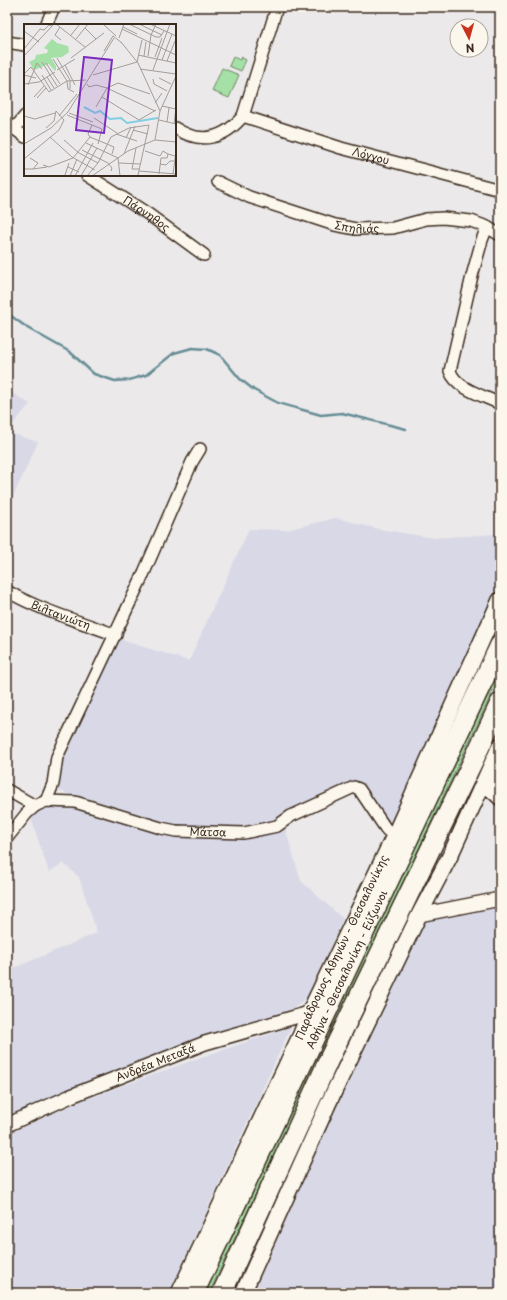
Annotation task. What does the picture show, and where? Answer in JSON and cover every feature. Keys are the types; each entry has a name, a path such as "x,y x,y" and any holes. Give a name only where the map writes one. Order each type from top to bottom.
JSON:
{"highway":[{"name":"Αθήνα - Θεσσαλονίκη - Εύζωνοι","path":"194,1293 500,645"},
{"name":"Αθήνα - Θεσσαλονίκη - Εύζωνοι","path":"222,1293 330,1057 500,703"},
{"path":"475,757 500,721"}],"main road":[{"name":"Παράδρομος Αθηνών - Θεσσαλονίκης","path":"179,1293 301,1034 309,1013 394,836 500,600"},
{"path":"243,1293 329,1102 419,915 487,787 500,746"}],"street":[{"path":"46,24 54,7"},
{"path":"176,129 189,136 202,138 214,137 228,130 243,116 277,7"},
{"path":"7,42 24,45"},
{"name":"Λόγγου","path":"243,116 360,153 500,190"},
{"path":"24,117 11,126 24,136"},
{"name":"Πάρνηθος","path":"89,176 142,210 204,255"},
{"name":"Σπηλιάς","path":"218,182 249,198 335,225 356,229 393,228 426,219 443,218 470,221 488,227 500,235"},
{"path":"488,227 482,240 472,276 450,371 452,377 458,384 496,402"},
{"path":"46,801 53,784 57,757 116,635 192,462 200,449"},
{"name":"Βιλτανιώτη","path":"7,591 40,608 116,635"},
{"path":"500,768 487,787 500,800"},
{"name":"Μάτσα","path":"7,838 27,813 35,806 46,801 75,802 161,828 176,831 244,833 276,826 291,816 354,787 359,789 386,829 394,836"},
{"path":"7,790 35,806"},
{"path":"419,915 500,899"},
{"name":"Ανδρέα Μεταξά","path":"7,1125 71,1096 186,1050 245,1030 309,1013"}],"shaded area":[{"path":"7,390 30,404 7,431"},
{"path":"7,432 38,442 7,510"},
{"path":"336,518 378,529 434,538 497,534 500,531 500,582 396,818 389,822 385,820 363,787 277,824 243,830 167,826 56,790 60,769 68,745 118,639 189,661 249,529 286,530"},
{"path":"70,805 140,827 248,836 285,828 301,881 343,919 307,997 293,1009 7,1121 7,971 97,933 79,877 63,863 49,872 30,815 49,806"},
{"path":"500,893 500,1293 249,1293 303,1172 428,907"},
{"path":"291,1027 169,1293 7,1293 7,1134 81,1101 199,1058"}],"green space":[{"path":"233,57 240,60 241,57 246,60 241,71 229,66"},
{"path":"222,68 239,75 229,98 212,91"},
{"path":"500,665 500,676 209,1293 204,1293"}],"waterway":[{"path":"7,313 29,329 70,352 94,374 115,381 129,380 146,375 174,353 192,348 207,349 220,355 240,379 254,390 278,403 321,415 342,413 406,429"}]}
